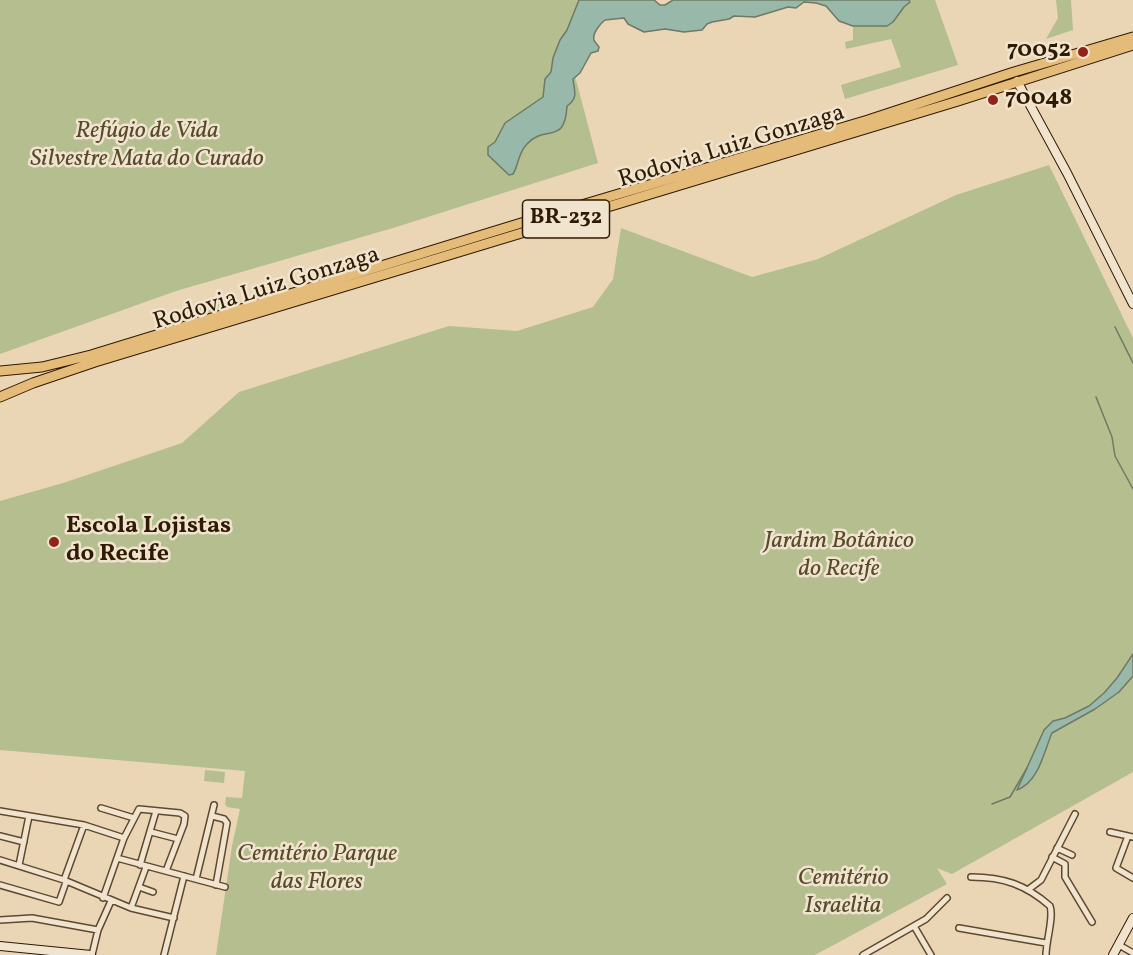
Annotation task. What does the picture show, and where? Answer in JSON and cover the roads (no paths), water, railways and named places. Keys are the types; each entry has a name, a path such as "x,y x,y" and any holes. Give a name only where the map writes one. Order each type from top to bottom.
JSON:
{"highway":[{"name":"Rodovia Luiz Gonzaga","path":"0,371 42,367 91,355 531,219 868,120 1014,72 1133,37"},
{"name":"Rodovia Luiz Gonzaga","path":"0,397 95,362 958,101 1133,45"}],"main road":[{"path":"1017,81 1067,173 1133,304"},
{"path":"1113,955 1133,918"},
{"path":"0,946 34,952 92,955"}],"street":[{"path":"196,879 214,805"},
{"path":"101,808 134,818"},
{"path":"103,898 124,838 139,809 183,813 185,819 165,871"},
{"path":"0,811 84,825 124,838"},
{"path":"131,908 139,887 156,811"},
{"path":"1029,889 1041,880 1075,814"},
{"path":"19,865 29,816"},
{"path":"212,816 224,819 227,823 216,885"},
{"path":"0,885 60,901 84,825"},
{"path":"151,832 178,839"},
{"path":"1110,832 1131,837 1116,868 1133,878"},
{"path":"0,836 24,842"},
{"path":"1057,848 1072,855"},
{"path":"1052,857 1065,864 1065,877 1092,922"},
{"path":"117,858 225,888"},
{"path":"0,860 65,881 131,908 174,918"},
{"path":"164,955 183,876"},
{"path":"971,877 998,879 1029,889 1050,906 1052,910 1046,955"},
{"path":"139,887 153,892"},
{"path":"867,954 936,911 947,898"},
{"path":"92,955 98,930 111,901"},
{"path":"0,920 32,918 98,930"},
{"path":"914,926 931,955"},
{"path":"959,928 1046,943"},
{"path":"1119,945 1133,953"}],"waterway":[{"path":"1115,327 1133,363"},
{"path":"1096,397 1112,437 1115,456 1133,489"},
{"path":"992,804 1010,797 1027,768"}],"place":[{"name":"70052","path":"1083,52"},
{"name":"70048","path":"993,100"},
{"name":"Escola Lojistas do Recife","path":"54,542"}],"park label":[{"name":"Refúgio de Vida Silvestre Mata do Curado","path":"147,147"},
{"name":"Jardim Botânico do Recife","path":"839,557"},
{"name":"Cemitério Parque das Flores","path":"317,870"},
{"name":"Cemitério Israelita","path":"843,894"}]}
